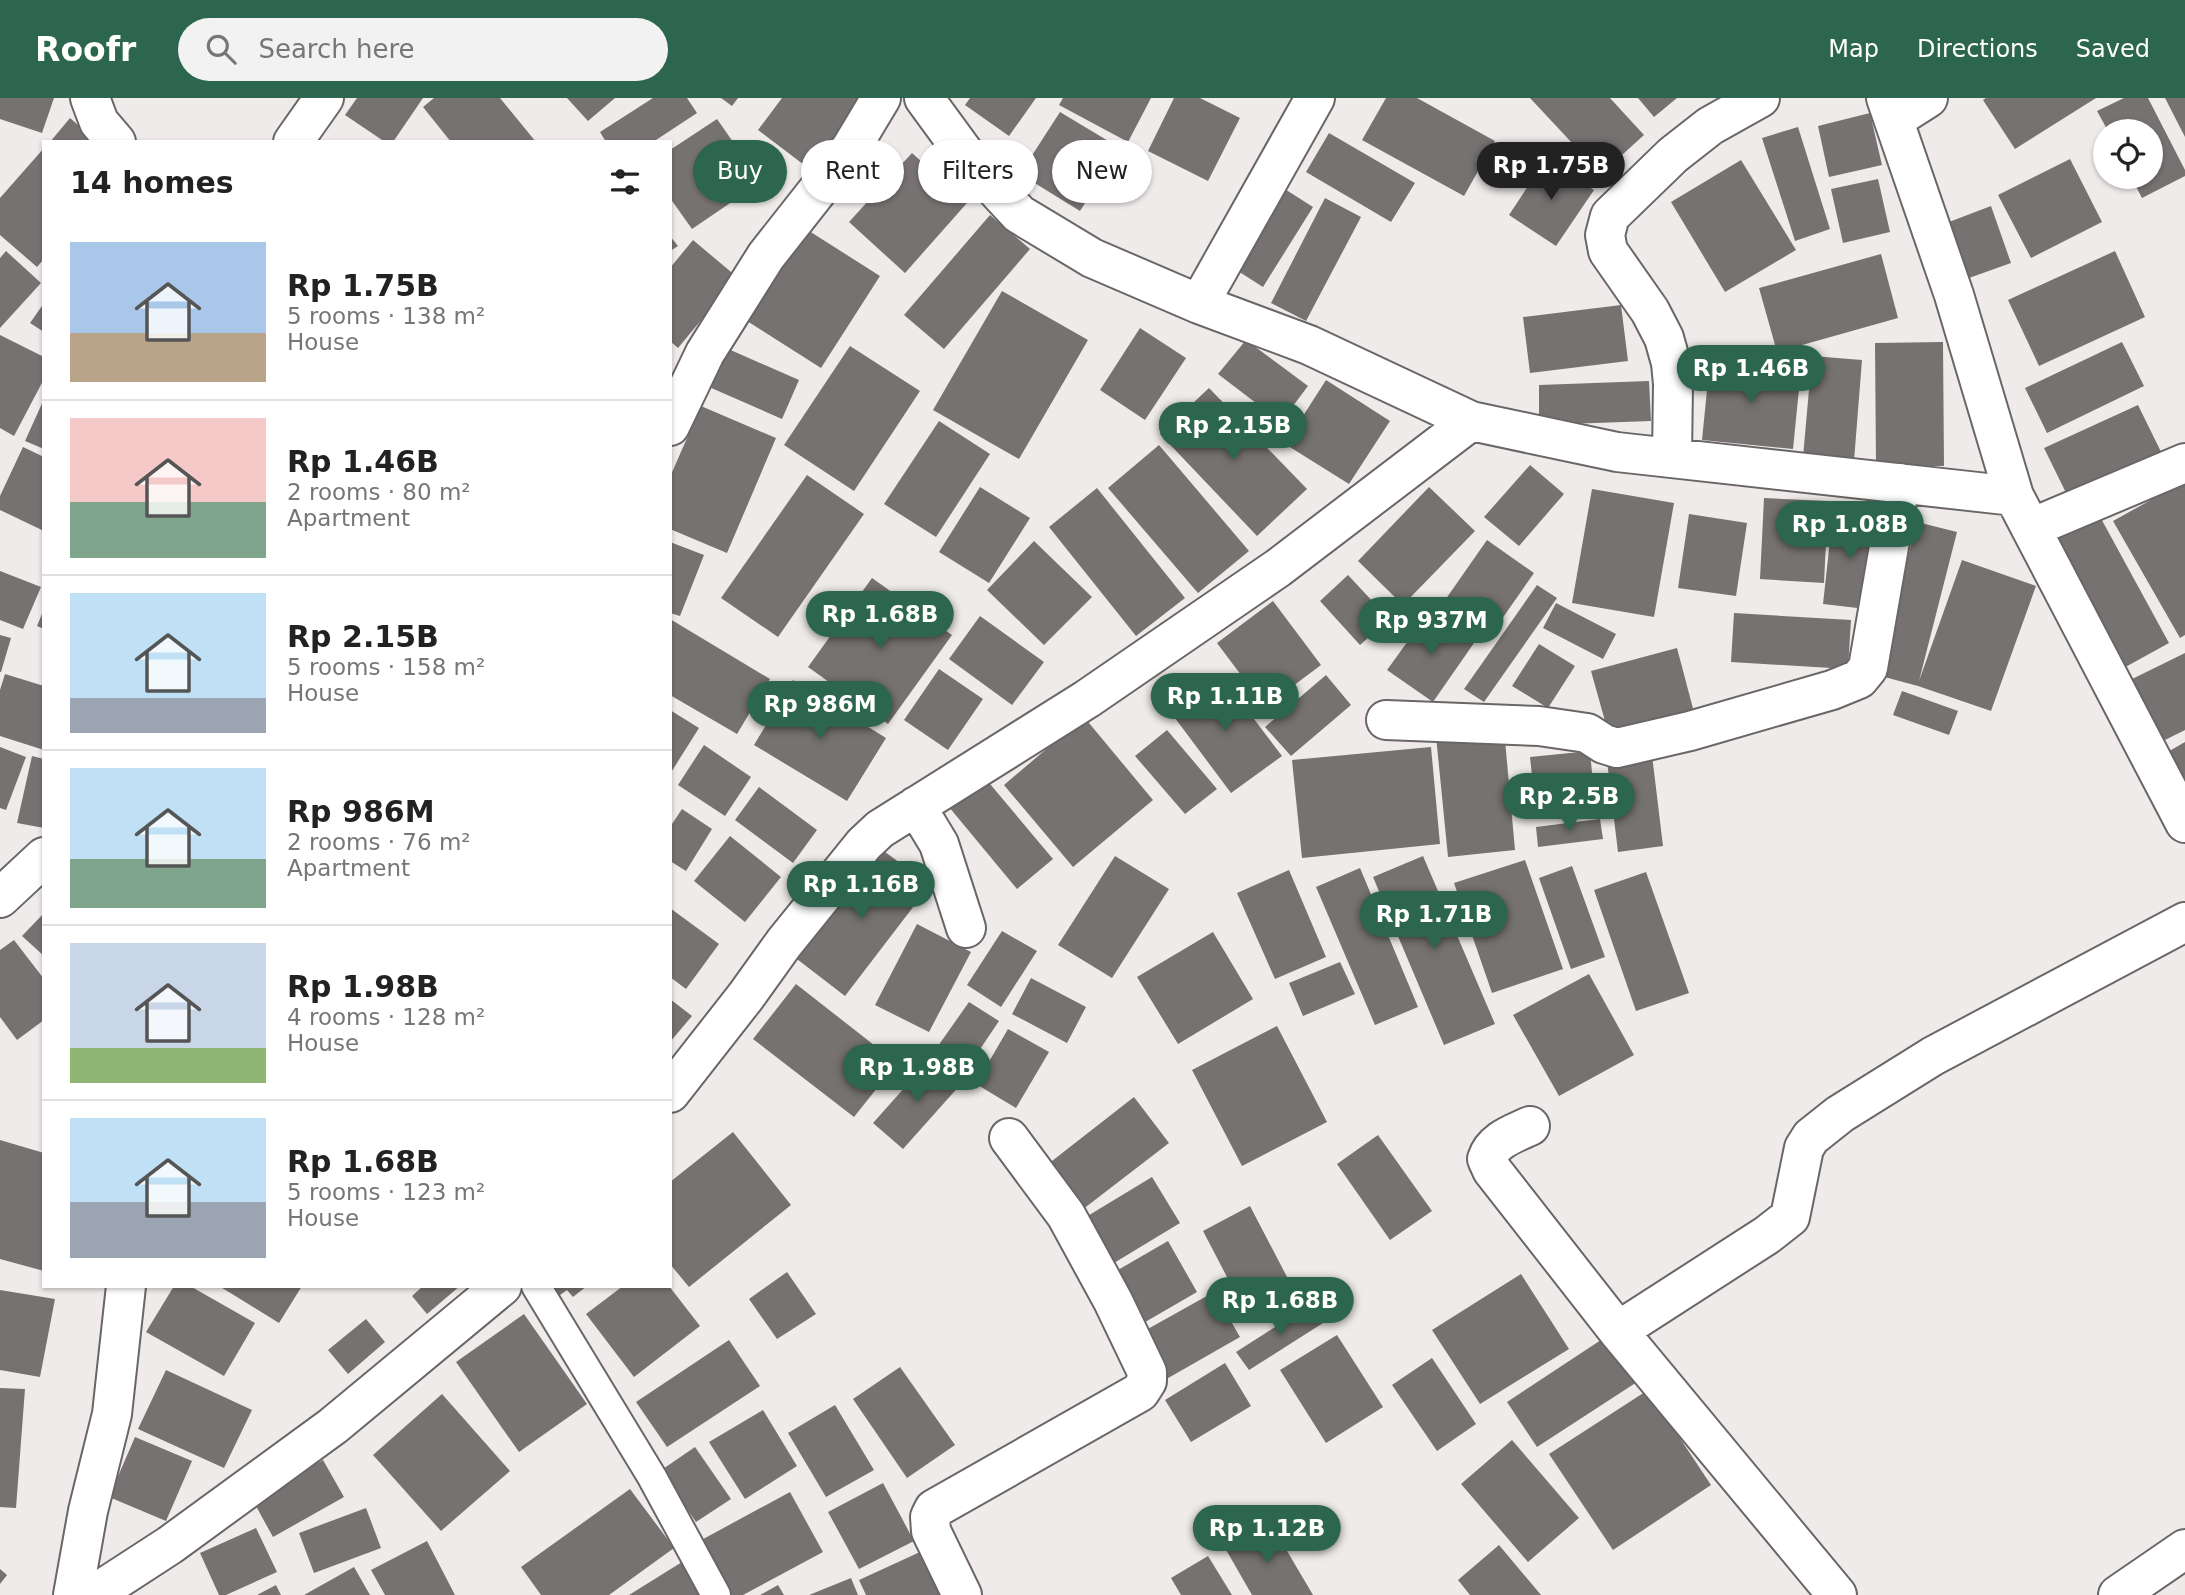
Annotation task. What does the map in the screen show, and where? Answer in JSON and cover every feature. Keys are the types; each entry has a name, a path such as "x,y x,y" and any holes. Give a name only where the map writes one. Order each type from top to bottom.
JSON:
{"street":[{"path":"90,98 99,122 114,140"},
{"path":"294,140 324,98"},
{"path":"672,422 705,354 766,256 850,148 881,98"},
{"path":"924,98 970,161 1019,214 1092,258 1199,304 1309,345 1471,421 1617,452 1900,483 2023,512 2185,463"},
{"path":"1199,304 1315,98"},
{"path":"1672,458 1673,384 1664,338 1650,311 1608,251 1605,235 1610,216 1672,155 1710,126 1760,98"},
{"path":"1928,98 1891,108 2023,512 2185,823"},
{"path":"672,1090 738,1007 783,943 864,844 880,829 1087,699 1278,568 1471,421"},
{"path":"1387,720 1539,726 1587,733 1604,744 1617,748 1742,716 1832,690 1859,679 1868,668 1900,483"},
{"path":"916,806 939,844 966,928"},
{"path":"0,898 42,859"},
{"path":"1618,1331 1766,1236 1790,1217 1804,1148 1811,1137 1840,1114 1933,1056 2185,922"},
{"path":"1530,1126 1497,1142 1490,1150 1487,1159 1492,1170 1618,1331 1837,1595"},
{"path":"962,1595 930,1531 930,1517 934,1509 1140,1392 1147,1381 1147,1373 1128,1332 1066,1215 1009,1138"},
{"path":"73,1595 112,1413 126,1288"},
{"path":"93,1595 170,1545 333,1426 500,1288"},
{"path":"2118,1595 2185,1549"}],"lane":[{"path":"537,1288 652,1477 716,1595"}],"building":[{"path":"0,98 54,98 42,133 0,119"},
{"path":"357,98 423,98 394,140 382,140 345,115"},
{"path":"434,98 500,98 534,140 449,140 423,107"},
{"path":"567,98 615,98 588,121"},
{"path":"653,98 687,98 697,113 656,140 605,140 600,132"},
{"path":"721,98 738,98 732,106"},
{"path":"782,98 875,98 842,140 801,140 801,163 787,152 787,140 771,140 758,130"},
{"path":"970,98 1036,98 1009,136 965,105"},
{"path":"1063,98 1151,98 1129,140 1124,140 1059,105"},
{"path":"1174,98 1200,98 1240,118 1208,181 1152,153 1152,143"},
{"path":"1386,98 1417,98 1495,141 1464,196 1362,140"},
{"path":"1530,98 1610,98 1644,135 1601,174"},
{"path":"1638,98 1677,98 1654,117"},
{"path":"2096,98 2015,149 1983,100"},
{"path":"2124,98 2148,98 2159,119 2101,119 2097,111"},
{"path":"2165,98 2185,98 2185,137"},
{"path":"1060,112 1107,140 1052,140 1052,194 1038,185 1038,146"},
{"path":"1870,113 1882,165 1829,177 1818,126"},
{"path":"70,118 96,140 52,140"},
{"path":"717,119 732,140 693,140 693,203 730,203 692,229 672,201 672,149"},
{"path":"1798,127 1830,229 1795,241 1762,138"},
{"path":"2163,127 2185,170 2185,176 2163,187"},
{"path":"1329,133 1415,183 1391,222 1306,172"},
{"path":"42,150 42,261 37,267 0,235 0,198"},
{"path":"912,153 918,158 918,203 967,203 905,273 849,222 866,203 904,203 904,162"},
{"path":"1546,159 1594,190 1556,246 1509,215"},
{"path":"2070,159 2102,222 2031,258 1998,195"},
{"path":"1741,160 1796,250 1725,292 1671,202"},
{"path":"1878,179 1890,232 1843,243 1831,189"},
{"path":"1280,186 1313,207 1263,287 1230,266"},
{"path":"2137,189 2160,189 2142,198"},
{"path":"1325,198 1361,217 1306,321 1271,303"},
{"path":"1067,203 1085,203 1080,211"},
{"path":"1991,206 2011,263 1969,278 1949,222"},
{"path":"990,215 1030,249 944,349 904,315"},
{"path":"806,229 880,276 821,368 747,321"},
{"path":"672,238 678,246 672,250"},
{"path":"693,240 737,277 678,348 672,343 672,266"},
{"path":"6,251 41,283 0,328 0,258"},
{"path":"2115,251 2145,317 2039,366 2008,300"},
{"path":"1881,254 1898,318 1777,352 1759,288"},
{"path":"1002,291 1088,340 1019,459 933,410"},
{"path":"1621,305 1628,361 1530,373 1523,317"},
{"path":"42,306 42,331 30,323"},
{"path":"1140,328 1186,358 1145,420 1100,390"},
{"path":"0,335 42,356 42,383 14,436 0,428"},
{"path":"1246,340 1308,386 1281,422 1218,374"},
{"path":"1943,342 1944,466 1876,466 1875,343"},
{"path":"2122,342 2144,386 2047,433 2025,388"},
{"path":"850,346 920,391 854,491 784,445"},
{"path":"726,348 799,380 782,419 709,387"},
{"path":"1812,356 1862,360 1854,461 1803,457"},
{"path":"1710,360 1801,369 1793,449 1702,440"},
{"path":"1326,380 1390,421 1349,484 1285,444"},
{"path":"1649,381 1651,421 1539,425 1539,385"},
{"path":"1209,388 1307,489 1257,536 1160,434"},
{"path":"42,403 42,448 25,441"},
{"path":"2138,405 2165,460 2071,503 2044,448"},
{"path":"701,406 776,438 727,553 672,530 672,472"},
{"path":"939,421 990,454 936,537 884,504"},
{"path":"1159,445 1249,551 1198,593 1108,488"},
{"path":"23,447 42,456 42,530 0,510 0,496"},
{"path":"1530,465 1564,494 1519,546 1484,517"},
{"path":"807,475 864,514 778,637 721,598"},
{"path":"2185,481 2185,635 2180,638 2113,521"},
{"path":"980,487 1030,518 989,583 939,552"},
{"path":"1429,487 1475,531 1403,605 1358,561"},
{"path":"1097,488 1185,598 1136,636 1049,527"},
{"path":"1592,489 1674,503 1654,617 1572,603"},
{"path":"1764,498 1828,501 1824,583 1760,579"},
{"path":"1833,513 1877,517 1866,609 1823,604"},
{"path":"2098,513 2169,643 2120,670 2049,539"},
{"path":"1689,514 1747,523 1736,596 1678,588"},
{"path":"1917,522 1957,532 1919,681 1962,560 2036,586 1991,711 1877,675"},
{"path":"1487,540 1534,573 1490,636 1443,603"},
{"path":"1034,541 1092,597 1044,645 987,590"},
{"path":"672,543 704,555 680,616 672,614"},
{"path":"0,571 41,587 23,629 0,620"},
{"path":"1348,575 1389,619 1360,645 1320,601"},
{"path":"872,578 952,635 888,724 808,667"},
{"path":"1537,585 1557,598 1484,702 1464,689"},
{"path":"1273,601 1321,665 1265,707 1217,643"},
{"path":"1556,603 1616,634 1603,659 1543,628"},
{"path":"1429,612 1474,643 1433,702 1387,670"},
{"path":"1734,613 1851,620 1848,669 1731,662"},
{"path":"42,614 42,628 37,626"},
{"path":"980,616 1044,662 1012,705 949,659"},
{"path":"672,620 770,679 737,734 672,696"},
{"path":"0,635 11,638 1,672 0,672"},
{"path":"1539,644 1575,666 1548,708 1512,686"},
{"path":"1677,648 1695,716 1610,739 1591,671"},
{"path":"2185,653 2185,730 2157,744 2126,682"},
{"path":"939,669 983,699 948,750 904,720"},
{"path":"1219,673 1282,756 1231,793 1169,710"},
{"path":"5,674 42,685 42,749 0,736 0,690"},
{"path":"1326,675 1351,705 1291,756 1265,727"},
{"path":"793,680 886,738 847,801 754,745"},
{"path":"1902,691 1958,711 1949,735 1893,715"},
{"path":"672,711 699,728 672,771"},
{"path":"1084,717 1153,800 1073,867 1004,785"},
{"path":"1504,729 1515,850 1448,857 1436,736"},
{"path":"1167,730 1217,789 1185,814 1135,756"},
{"path":"2185,742 2185,792 2164,754"},
{"path":"704,745 751,777 725,816 678,785"},
{"path":"0,747 26,757 6,810 0,808"},
{"path":"1431,747 1440,844 1302,858 1292,760"},
{"path":"1590,751 1595,806 1536,812 1530,757"},
{"path":"1652,755 1663,846 1618,852 1607,761"},
{"path":"32,756 42,758 42,828 17,823"},
{"path":"980,772 1053,859 1017,889 944,801"},
{"path":"759,787 817,830 793,863 735,820"},
{"path":"682,809 712,829 686,871 672,862 672,824"},
{"path":"1600,819 1603,839 1538,847 1536,827"},
{"path":"730,836 781,877 745,922 694,881"},
{"path":"877,846 930,885 845,996 793,956"},
{"path":"1115,856 1169,889 1112,978 1058,945"},
{"path":"1423,856 1495,1024 1444,1045 1373,877"},
{"path":"1525,860 1563,969 1492,993 1454,883"},
{"path":"1572,866 1605,957 1571,969 1539,878"},
{"path":"1360,868 1418,1007 1375,1025 1316,887"},
{"path":"1289,870 1326,957 1275,979 1237,893"},
{"path":"1646,872 1689,993 1636,1011 1594,890"},
{"path":"672,909 719,944 686,989 672,978"},
{"path":"42,915 42,954 22,936"},
{"path":"917,924 971,952 929,1032 875,1005"},
{"path":"1002,931 1037,951 1001,1007 967,985"},
{"path":"1213,932 1253,999 1178,1044 1137,977"},
{"path":"14,940 42,976 42,1021 17,1040 0,1017 0,950"},
{"path":"1340,962 1355,994 1303,1016 1289,983"},
{"path":"1589,974 1634,1055 1559,1096 1513,1015"},
{"path":"1031,978 1086,1007 1067,1043 1012,1014"},
{"path":"796,984 897,1063 854,1117 753,1039"},
{"path":"672,1001 692,1016 672,1040"},
{"path":"969,1002 999,1021 968,1067 938,1046"},
{"path":"1277,1026 1327,1122 1242,1166 1192,1070"},
{"path":"1008,1029 1049,1052 1016,1108 976,1084"},
{"path":"931,1058 961,1084 903,1149 873,1123"},
{"path":"1134,1097 1169,1143 1078,1213 1043,1168"},
{"path":"733,1132 791,1205 689,1287 672,1266 672,1180"},
{"path":"1378,1135 1432,1211 1390,1240 1337,1164"},
{"path":"0,1140 42,1152 42,1270 0,1259"},
{"path":"1152,1177 1180,1223 1109,1266 1081,1220"},
{"path":"1250,1206 1297,1296 1250,1321 1203,1231"},
{"path":"1168,1241 1197,1292 1140,1325 1111,1274"},
{"path":"787,1272 816,1314 777,1339 749,1299"},
{"path":"1521,1274 1569,1349 1480,1404 1432,1330"},
{"path":"173,1288 194,1288 255,1323 224,1376 146,1332"},
{"path":"222,1288 301,1288 279,1323"},
{"path":"421,1288 458,1288 427,1314 412,1296"},
{"path":"544,1288 584,1288 573,1297 567,1290 553,1300"},
{"path":"620,1288 671,1288 700,1326 634,1377 586,1314"},
{"path":"0,1290 55,1299 40,1377 0,1370"},
{"path":"1214,1292 1240,1337 1163,1381 1137,1335"},
{"path":"1311,1304 1323,1323 1249,1370 1236,1352"},
{"path":"524,1314 587,1404 519,1452 456,1362"},
{"path":"366,1319 385,1342 348,1374 328,1350"},
{"path":"1337,1335 1383,1407 1326,1443 1280,1370"},
{"path":"1607,1336 1637,1382 1537,1447 1507,1402"},
{"path":"729,1340 760,1386 667,1447 636,1402"},
{"path":"1432,1358 1476,1424 1437,1451 1392,1385"},
{"path":"1225,1363 1251,1406 1191,1442 1165,1400"},
{"path":"900,1367 955,1445 907,1478 853,1399"},
{"path":"166,1370 252,1410 224,1468 138,1429"},
{"path":"0,1388 25,1389 16,1508 0,1507"},
{"path":"1648,1390 1711,1485 1613,1550 1549,1454"},
{"path":"442,1394 510,1471 441,1531 373,1455"},
{"path":"835,1405 874,1470 826,1497 788,1433"},
{"path":"763,1410 797,1466 745,1499 709,1442"},
{"path":"135,1437 192,1461 166,1521 109,1497"},
{"path":"1512,1440 1579,1518 1528,1562 1461,1484"},
{"path":"695,1447 731,1499 696,1522 660,1471"},
{"path":"323,1460 344,1497 273,1537 252,1499"},
{"path":"883,1483 914,1541 859,1569 828,1512"},
{"path":"630,1489 674,1548 609,1595 541,1595 521,1567"},
{"path":"790,1492 823,1552 743,1595 722,1595 694,1544"},
{"path":"366,1508 381,1548 314,1573 299,1533"},
{"path":"1270,1522 1313,1595 1252,1595 1225,1548"},
{"path":"256,1528 277,1572 226,1595 219,1595 200,1553"},
{"path":"427,1541 455,1595 385,1595 371,1570"},
{"path":"1499,1545 1541,1595 1470,1595 1458,1580"},
{"path":"920,1552 941,1595 866,1595 859,1580"},
{"path":"1208,1556 1232,1595 1181,1595 1171,1578"},
{"path":"682,1562 702,1595 629,1595"},
{"path":"354,1567 370,1595 304,1595"},
{"path":"0,1569 7,1575 0,1584"},
{"path":"851,1578 858,1595 809,1595"},
{"path":"276,1585 281,1595 257,1595"},
{"path":"778,1585 784,1595 760,1595"}]}
